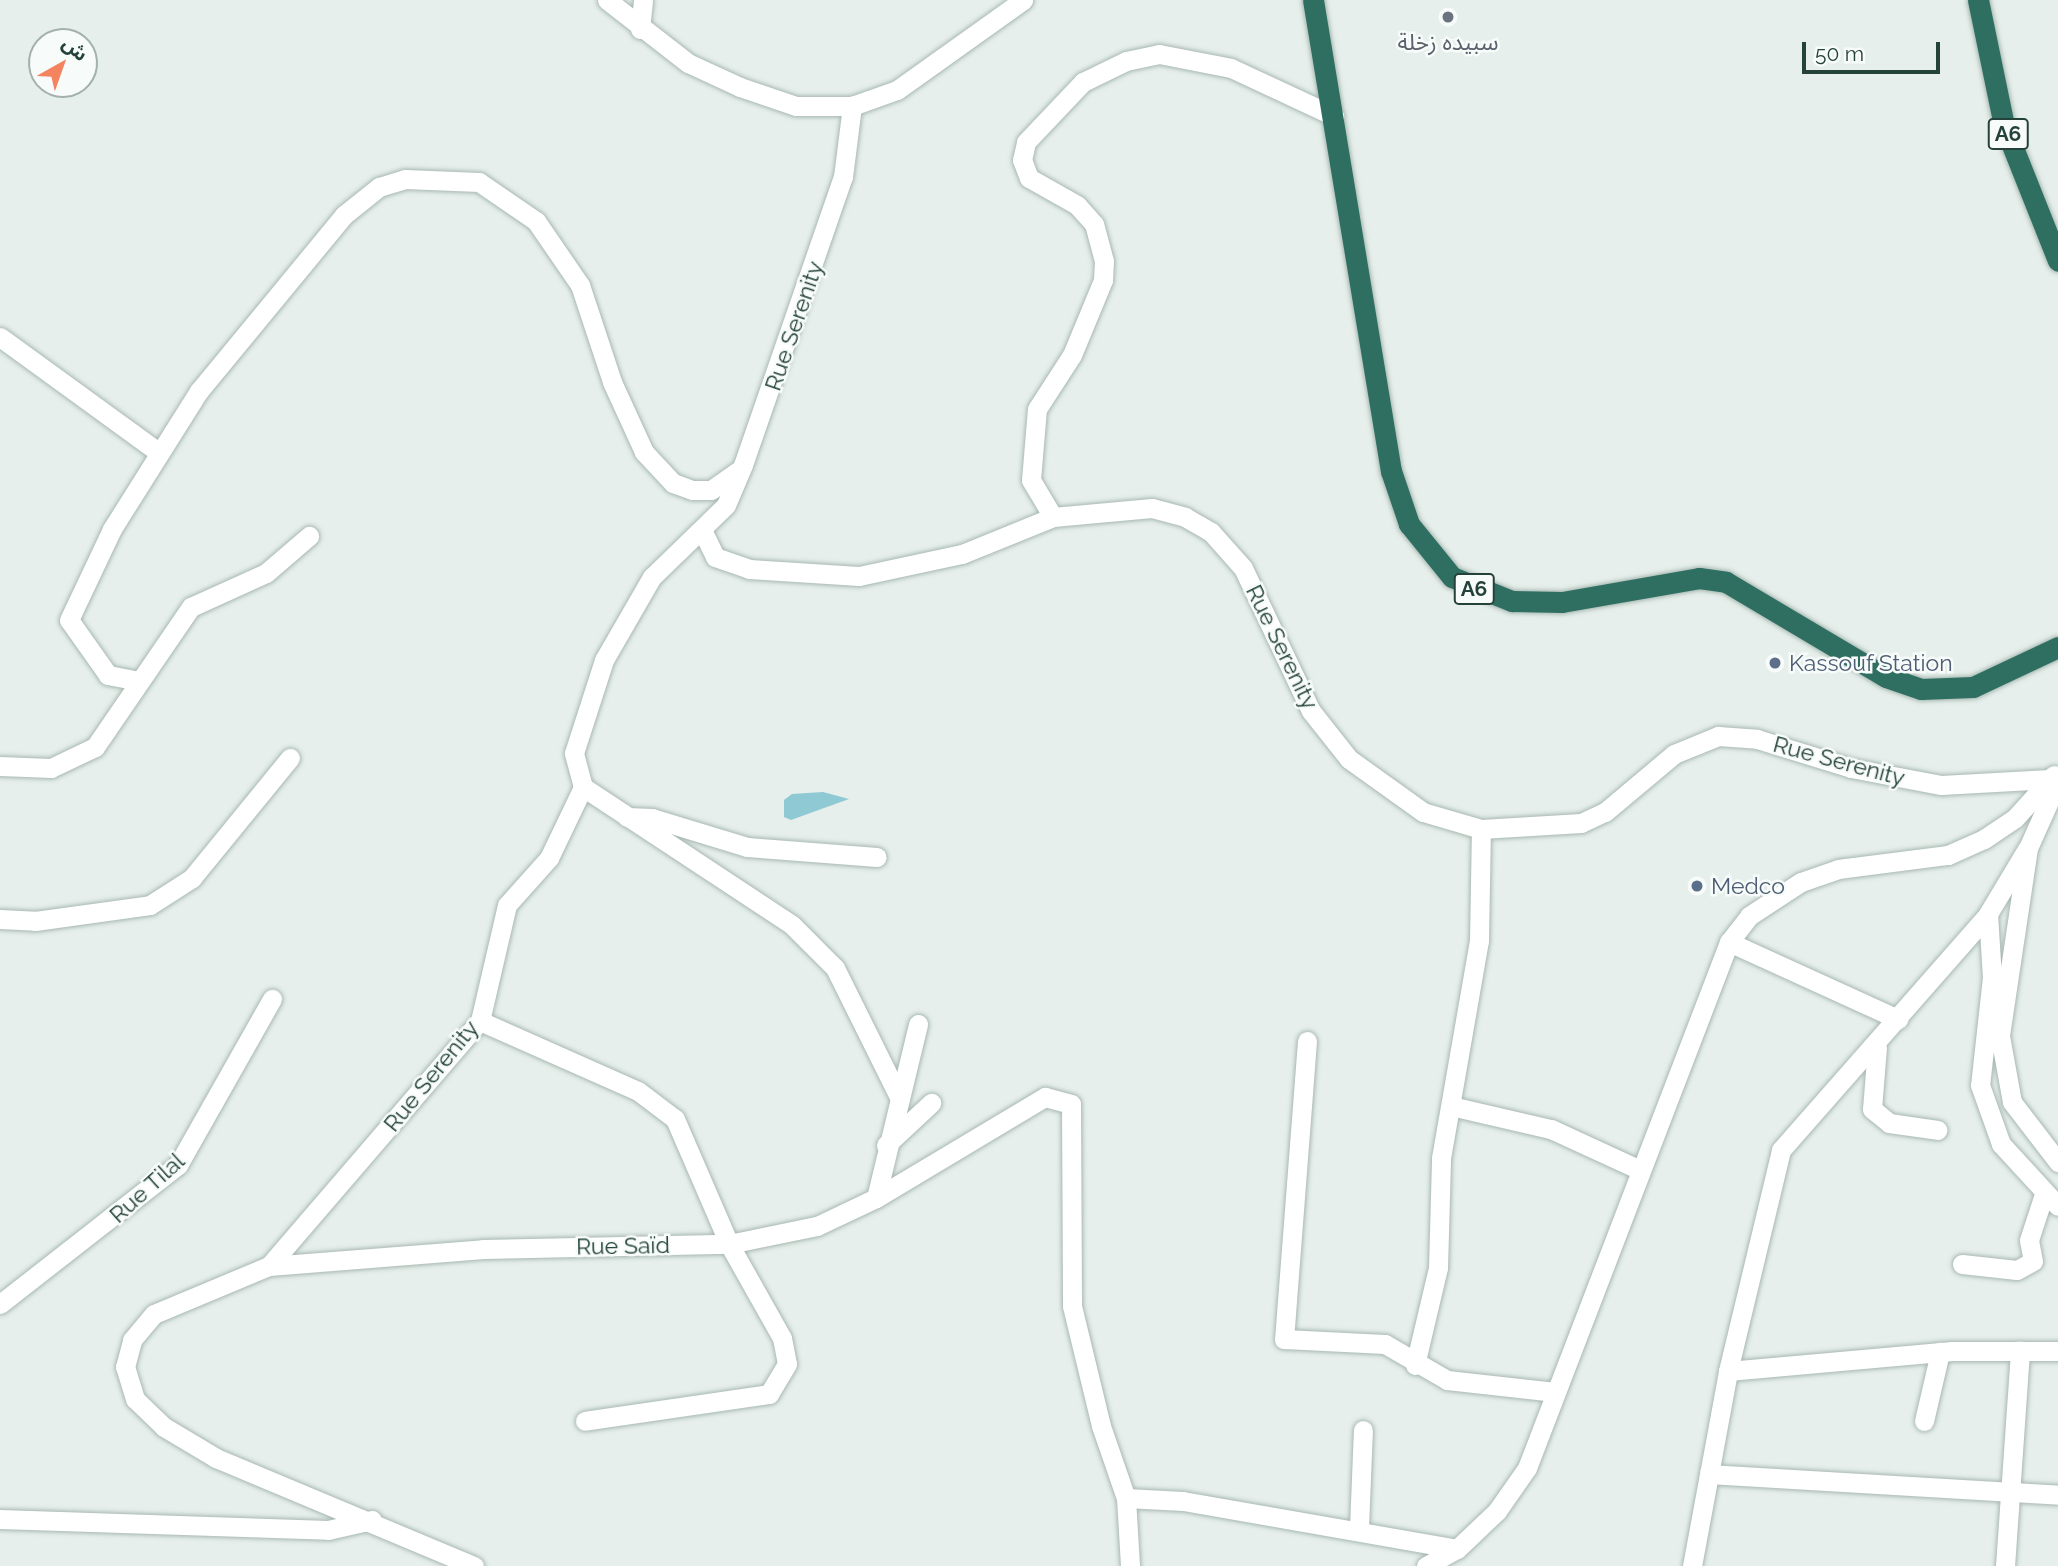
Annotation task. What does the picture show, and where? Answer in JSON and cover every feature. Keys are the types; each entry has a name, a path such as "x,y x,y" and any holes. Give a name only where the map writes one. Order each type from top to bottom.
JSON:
{"highway":[{"name":"A6","path":"1313,0 1391,471 1409,524 1452,577 1512,601 1562,602 1699,578 1726,582 1886,677 1921,689 1973,687 2058,648"},
{"name":"A6","path":"1978,0 2004,125 2058,261"}],"street":[{"path":"607,0 640,29 688,63 740,87 796,106 852,106 897,90 1023,0"},
{"path":"640,29 643,0"},
{"path":"1053,517 1031,480 1037,409 1072,355 1103,280 1104,261 1102,241 1085,215 1028,178 1022,160 1033,134 1083,82 1126,61 1158,54 1231,68 1334,116"},
{"name":"Rue Serenity","path":"269,1266 480,1021 507,905 549,858 583,787 574,753 604,660 652,578 704,534 726,505 743,465 843,177 852,106"},
{"path":"139,681 108,675 69,620 158,452 199,391 344,215 379,187 442,177 478,182 536,222 560,248 644,452 673,483 710,490 743,465"},
{"path":"0,337 158,452"},
{"name":"Rue Serenity","path":"704,534 715,557 749,569 859,576 962,554 1053,517 1152,508 1210,532 1243,568 1311,711 1349,759 1423,812 1481,829 1581,823 1605,812 1674,754 1718,736 1757,739 1875,774 1941,785 2055,777"},
{"path":"0,766 51,768 95,747 191,607 266,573 309,536"},
{"path":"0,919 36,921 150,905 192,878 290,758"},
{"path":"1692,1566 1728,1371 1780,1150 1877,1047 1988,914 2028,848 2055,777"},
{"path":"1426,1566 1457,1549 1497,1511 1527,1468 1638,1169 1728,942 1749,916 1801,882 1838,869 1937,858 1984,839 2015,818 2055,777"},
{"path":"583,787 623,817 731,881 792,925 835,968 900,1099"},
{"path":"623,817 652,818 747,847 877,857"},
{"path":"1415,1366 1438,1268 1438,1185 1479,941 1481,829"},
{"path":"2027,1178 2056,1161 2012,1102 2000,1036 2028,848"},
{"path":"1962,1264 2017,1270 2033,1261 2029,1240 2051,1200 2027,1178 1984,1110 1981,1058 1992,977 1988,914"},
{"path":"1728,942 1898,1019"},
{"name":"Rue Tilal","path":"0,1304 178,1165 272,999"},
{"path":"480,1021 638,1091 675,1119 729,1244 782,1338 783,1379 769,1394 584,1421"},
{"path":"876,1198 886,1146 918,1024"},
{"path":"1307,1041 1284,1339 1385,1344 1415,1366 1447,1380 1555,1392"},
{"path":"1877,1047 1872,1109 1889,1123 1938,1130"},
{"name":"Rue Saïd","path":"474,1566 372,1520 216,1458 164,1427 135,1399 125,1367 132,1340 154,1314 269,1266 483,1249 729,1244 817,1226 876,1198 1045,1097 1071,1104 1073,1306 1101,1426 1126,1498 1130,1566"},
{"path":"1984,1110 2012,1102"},
{"path":"886,1146 931,1103"},
{"path":"1451,1106 1551,1129 1638,1169"},
{"path":"2006,1566 2020,1351"},
{"path":"1728,1371 1940,1352 2058,1351"},
{"path":"1924,1421 1940,1352"},
{"path":"1359,1528 1363,1430"},
{"path":"1709,1474 2058,1495"},
{"path":"1126,1498 1359,1528 1457,1549"},
{"path":"0,1519 328,1530 372,1520"}],"water":[{"path":"823,792 849,799 791,820 784,817 784,800 792,794"}],"place":[{"name":"سبيده زخلة","path":"1448,17"},
{"name":"Kassouf Station","path":"1775,663"},
{"name":"Medco","path":"1697,886"}]}
